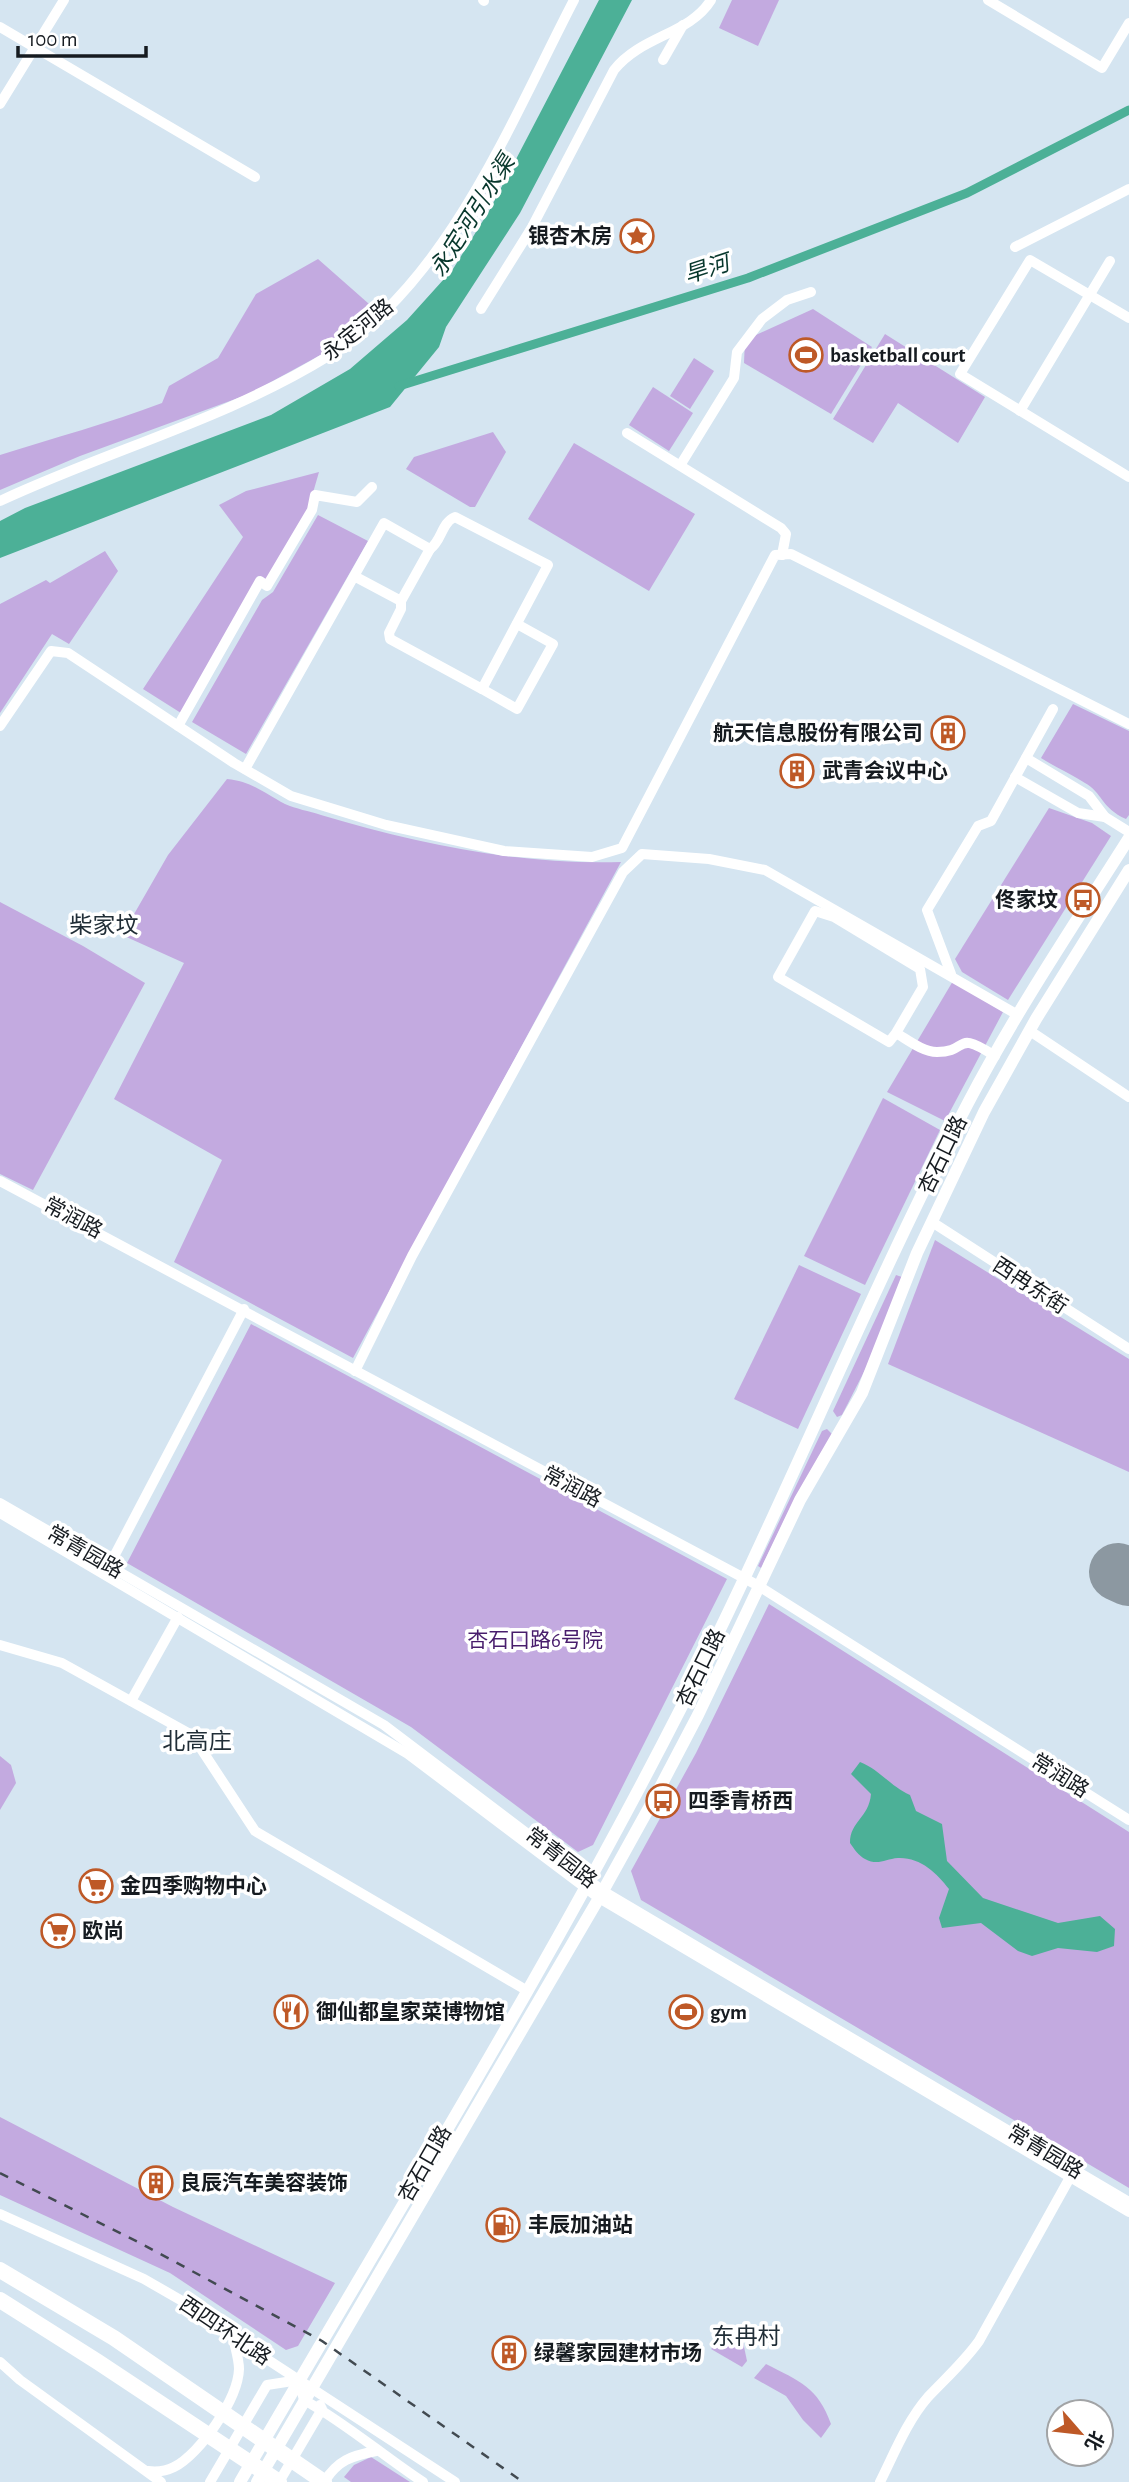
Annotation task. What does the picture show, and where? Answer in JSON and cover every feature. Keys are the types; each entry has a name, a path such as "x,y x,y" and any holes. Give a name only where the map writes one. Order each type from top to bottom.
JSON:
{"highway":[{"path":"0,2270 114,2338 324,2482"},
{"path":"0,2300 99,2361 279,2482"}],"main road":[{"name":"杏石口路","path":"240,2482 588,1884 745,1579 855,1338 968,1102 1018,1014 1129,838"},
{"name":"杏石口路","path":"257,2482 601,1894 698,1715 800,1500 862,1392 932,1222 984,1112 1030,1031 1129,870"}],"street":[{"path":"0,104 64,0"},
{"name":"永定河路","path":"0,501 267,390 333,354 394,303 432,257 466,208 574,0"},
{"path":"481,309 531,229 614,70 627,53 701,16 711,0"},
{"path":"988,0 1102,68 1129,23"},
{"path":"663,60 683,25"},
{"path":"0,27 255,177"},
{"path":"1015,247 1129,189"},
{"path":"1129,318 1030,260 960,374 1129,477"},
{"path":"1020,411 1110,261"},
{"path":"681,464 734,377 737,352 762,319 787,300 811,292"},
{"path":"627,433 781,528 786,534 782,555"},
{"path":"178,726 260,581 267,586 274,575 312,510 316,495 357,502 372,487"},
{"path":"482,689 548,565 455,517 447,521 401,601 401,609 389,633 390,639 517,709 553,643 517,624"},
{"path":"246,769 384,523 430,549"},
{"path":"0,726 51,651 68,653 291,796 386,825 504,851 592,857 622,848 775,555 791,554 1129,724"},
{"path":"354,576 401,601"},
{"path":"951,974 928,910 978,826 991,821 1053,709"},
{"path":"1026,758 1089,796 1105,817 1129,832"},
{"path":"1015,777 1077,813 1105,817"},
{"path":"622,848 635,860"},
{"path":"355,1371 412,1256 610,895 623,872 635,860 642,854 709,859 765,870 822,908 834,917 920,969 923,987 889,1042 778,977 815,911 822,908"},
{"path":"822,908 951,974 1018,1014"},
{"path":"1030,1031 1129,1097"},
{"path":"896,1032 924,1049 938,1052 963,1042 973,1042 995,1056"},
{"name":"常润路","path":"0,1181 745,1579 1129,1820"},
{"name":"西冉东街","path":"932,1222 1129,1349"},
{"path":"109,1566 244,1309"},
{"name":"常青园路","path":"0,1503 407,1740 601,1894 1073,2173 1129,2202"},
{"name":"常青园路","path":"0,1513 408,1754 588,1884"},
{"path":"131,1701 178,1617"},
{"path":"0,1645 62,1663 191,1735 255,1830 526,1990"},
{"path":"880,2482 911,2422 928,2398 963,2364 979,2341 1073,2173"},
{"name":"常青园路","path":"1073,2173 1129,2212"},
{"name":"西四环北路","path":"0,2214 144,2279 196,2309 299,2381 312,2386"},
{"path":"148,2472 175,2467 194,2451 216,2424 237,2381 239,2369 233,2337"},
{"path":"0,2361 20,2380 161,2482"},
{"path":"210,2482 267,2385 299,2381 304,2400 356,2431 376,2451 423,2482"},
{"path":"312,2386 322,2409"},
{"path":"312,2386 454,2482"},
{"path":"279,2482 322,2409"},
{"path":"356,2431 399,2447"},
{"path":"324,2482 335,2465 347,2457 376,2451"}],"green space":[{"path":"732,0 779,0 758,46 719,28"},
{"path":"318,259 377,311 326,352 249,394 80,456 0,490 0,455 162,403 169,386 218,358 256,294"},
{"name":"basketball court","path":"813,309 872,347 831,414 744,363 745,340"},
{"path":"885,334 985,397 958,443 898,403 873,443 833,419"},
{"path":"694,358 714,371 690,409 670,396"},
{"path":"653,387 693,413 669,451 629,425"},
{"path":"493,432 506,452 475,507 470,507 406,469 414,457"},
{"path":"574,443 695,514 649,591 528,519"},
{"path":"319,472 308,510 267,580 258,576 181,713 143,689 243,537 219,505 246,491"},
{"path":"318,515 368,541 246,754 192,722 262,600 273,592"},
{"path":"105,551 118,571 69,644 52,634 0,713 0,604 46,580 50,583"},
{"path":"1073,704 1129,731 1129,815 1126,819 1111,810 1091,787 1041,758"},
{"path":"227,779 250,785 294,807 432,843 544,860 621,862 353,1358 174,1262 222,1160 114,1099 184,963 122,935 168,855"},
{"path":"1049,808 1092,823 1111,836 1008,1000 962,972 955,959"},
{"path":"0,902 145,983 33,1190 0,1174"},
{"path":"953,981 1003,1012 945,1121 887,1092"},
{"path":"883,1098 940,1130 865,1285 804,1256"},
{"path":"935,1240 1129,1359 1129,1472 888,1364"},
{"path":"799,1265 861,1294 798,1429 734,1399"},
{"path":"896,1275 902,1277 869,1362 842,1415 837,1417 833,1411"},
{"name":"杏石口路6号院","path":"251,1324 727,1579 593,1845 578,1852 411,1727 127,1563"},
{"path":"827,1429 832,1434 796,1496 761,1568 758,1566 822,1431"},
{"path":"769,1604 1129,1832 1129,2188 641,1900 631,1871 696,1753"},
{"path":"0,1756 11,1765 16,1783 0,1810"},
{"path":"0,2117 173,2207 335,2283 298,2346 286,2350 170,2273 0,2195"},
{"path":"733,2338 743,2342 747,2361 742,2367 711,2349 720,2341"},
{"path":"766,2364 806,2386 820,2401 831,2424 821,2438 803,2420 786,2396 754,2378"},
{"path":"371,2457 410,2482 351,2482 344,2477 354,2465"}],"shaded area":[{"path":"599,0 632,0 520,213 446,327 439,347 390,407 0,558 0,521 25,508 271,415 350,369 407,320 453,269 489,211"},
{"path":"860,1762 910,1795 916,1811 942,1824 947,1861 983,1898 1058,1923 1100,1916 1115,1929 1114,1946 1097,1952 1058,1948 1032,1956 1018,1951 981,1923 942,1928 939,1918 949,1889 939,1877 921,1863 906,1858 870,1861 861,1856 850,1843 853,1829 867,1809 871,1794 851,1774"}],"waterway":[{"name":"旱河","path":"399,386 748,278 967,193 1129,110"}],"runway":[{"path":"1118,1572 1129,1577"}],"railway":[{"path":"0,2173 138,2242 322,2341 523,2482"}],"place":[{"name":"银杏木房","path":"637,236"},
{"name":"basketball court","path":"806,355"},
{"name":"航天信息股份有限公司","path":"948,733"},
{"name":"武青会议中心","path":"797,771"},
{"name":"佟家坟","path":"1083,900"},
{"name":"四季青桥西","path":"663,1801"},
{"name":"金四季购物中心","path":"96,1886"},
{"name":"欧尚","path":"58,1931"},
{"name":"御仙都皇家菜博物馆","path":"291,2012"},
{"name":"gym","path":"686,2012"},
{"name":"良辰汽车美容装饰","path":"156,2183"},
{"name":"丰辰加油站","path":"503,2225"},
{"name":"绿馨家园建材市场","path":"509,2353"}],"district":[{"name":"柴家坟","path":"104,926"},
{"name":"北高庄","path":"197,1742"},
{"name":"东冉村","path":"746,2337"}],"water label":[{"name":"永定河引水渠","path":"473,216"}]}
